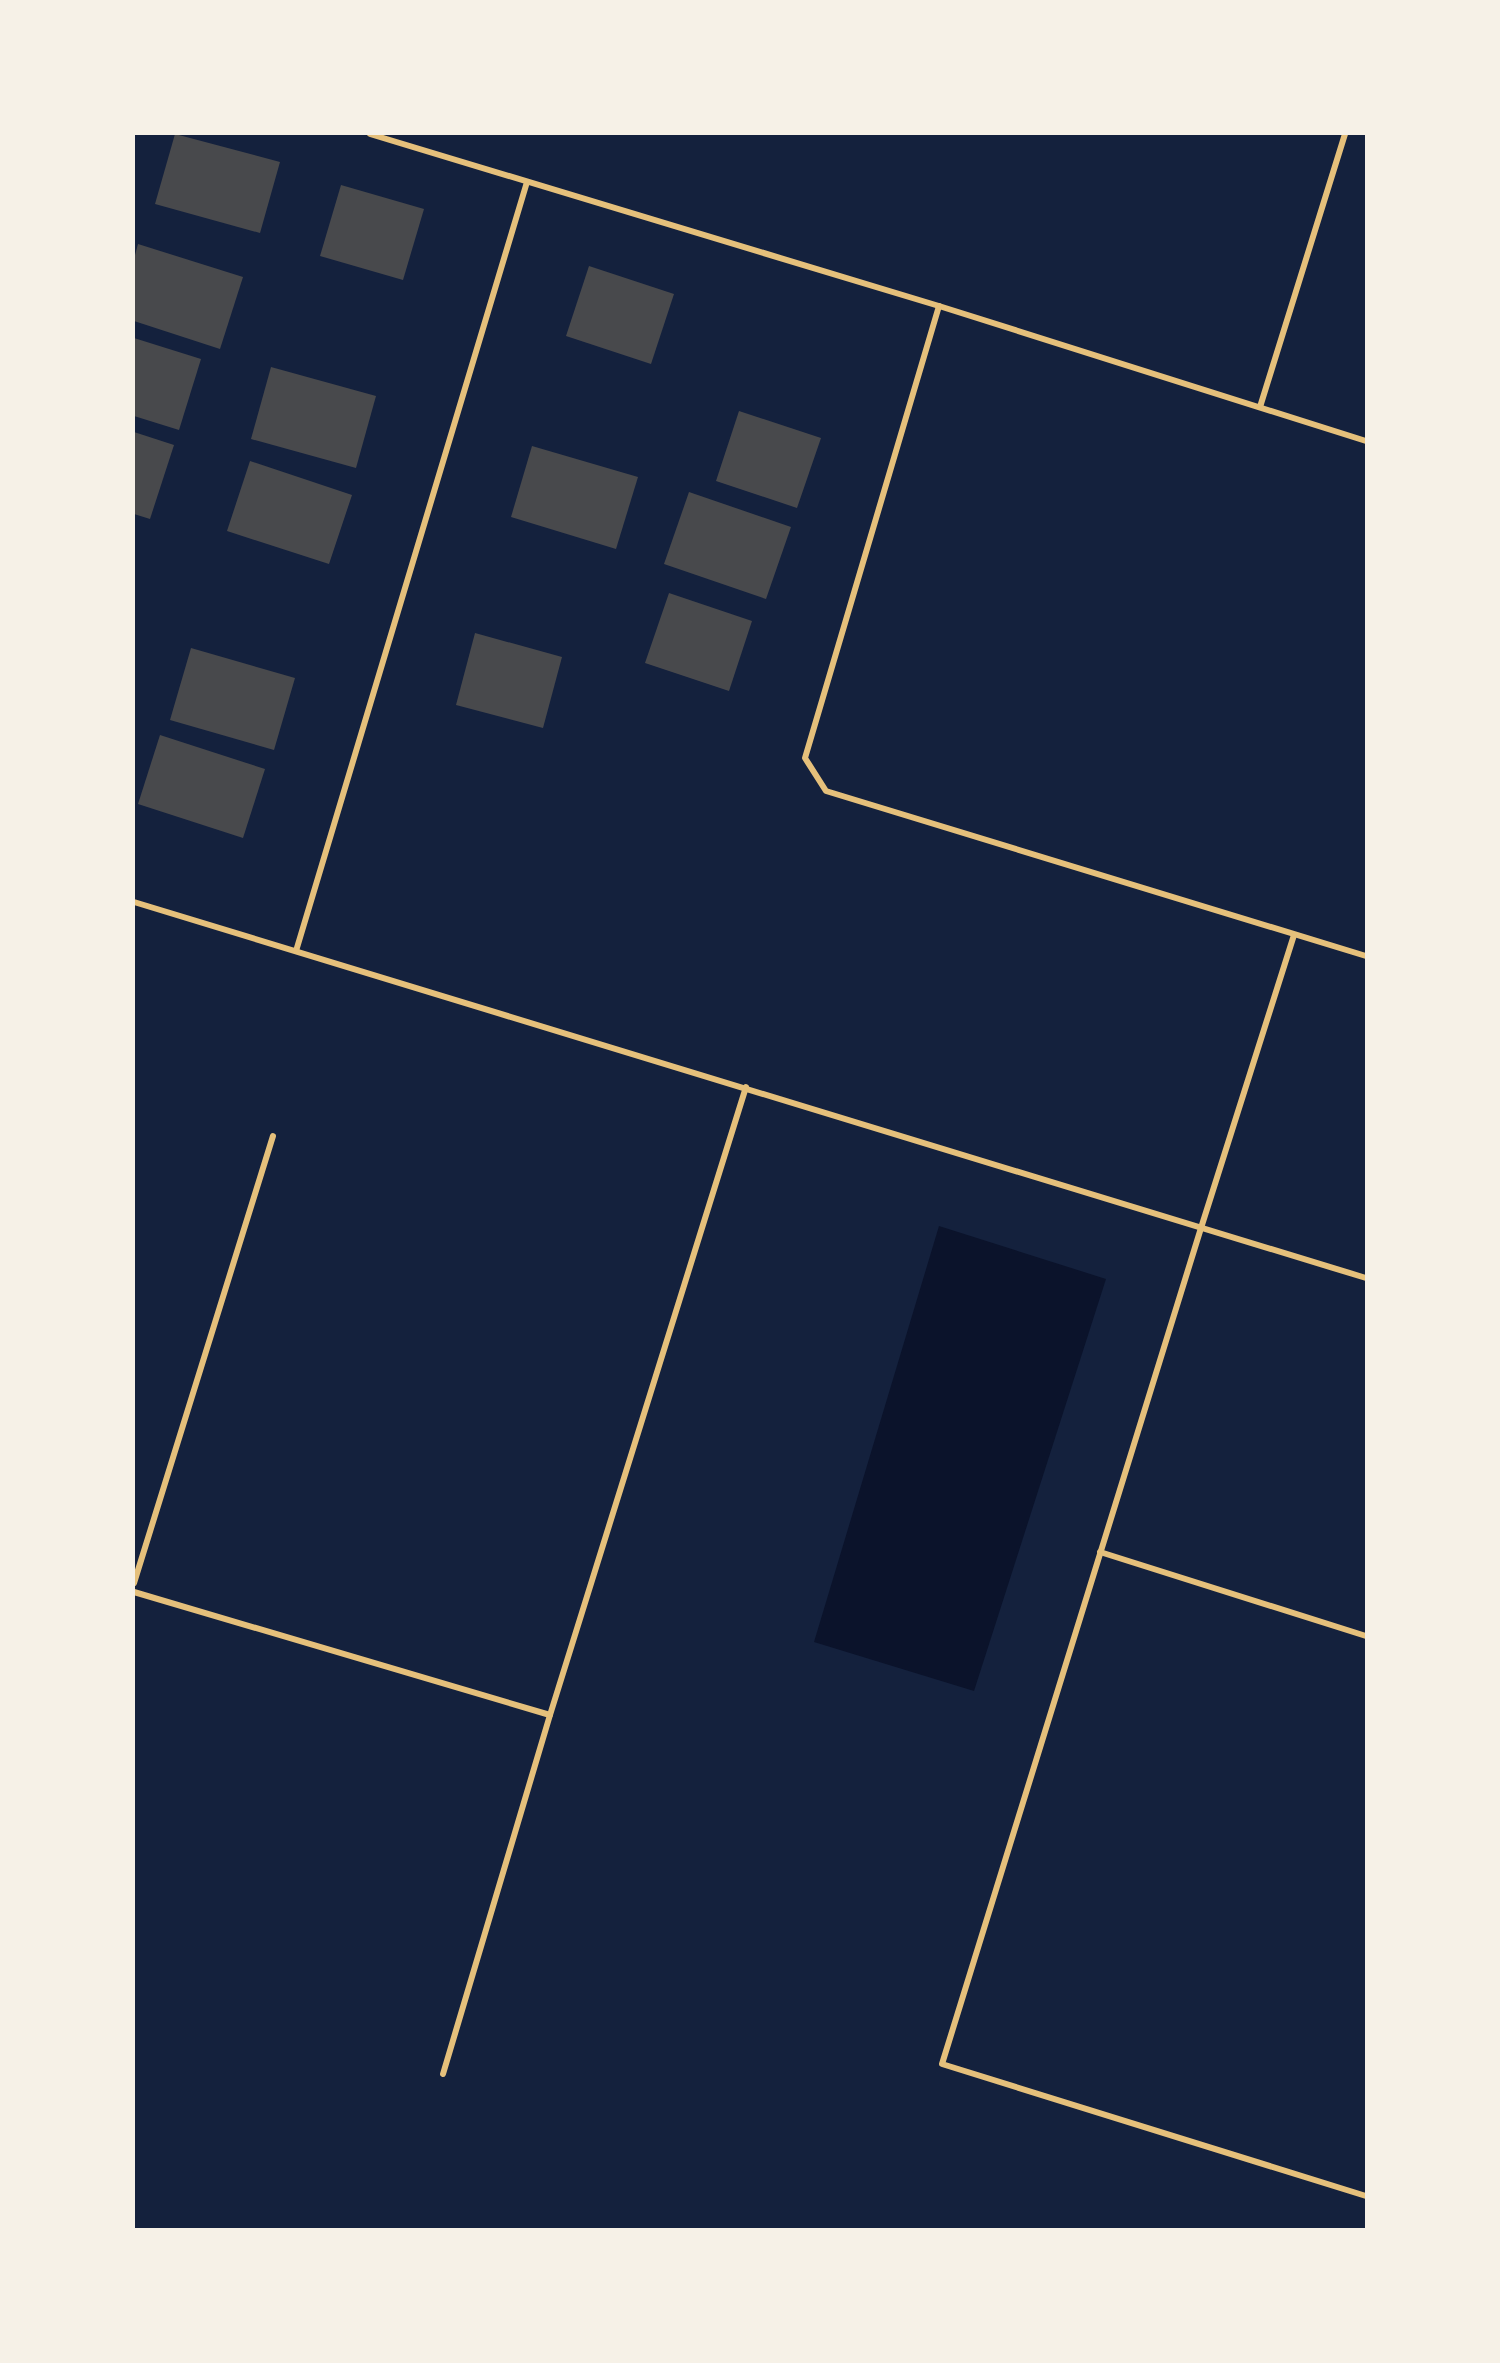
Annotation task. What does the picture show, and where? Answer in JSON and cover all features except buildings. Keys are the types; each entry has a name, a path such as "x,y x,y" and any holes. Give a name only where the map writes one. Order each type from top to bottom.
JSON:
{"street":[{"path":"370,134 939,306 1366,441"},
{"path":"1260,407 1345,134"},
{"path":"296,951 527,182"},
{"path":"939,306 805,758 826,791 1366,956"},
{"path":"134,902 1366,1278"},
{"path":"1294,935 942,2064 1366,2196"},
{"path":"443,2074 550,1715 746,1088"},
{"path":"134,1583 273,1136"},
{"path":"1100,1552 1366,1635"},
{"path":"134,1592 550,1715"}],"water":[{"path":"939,1226 1106,1279 974,1691 814,1642"}]}
